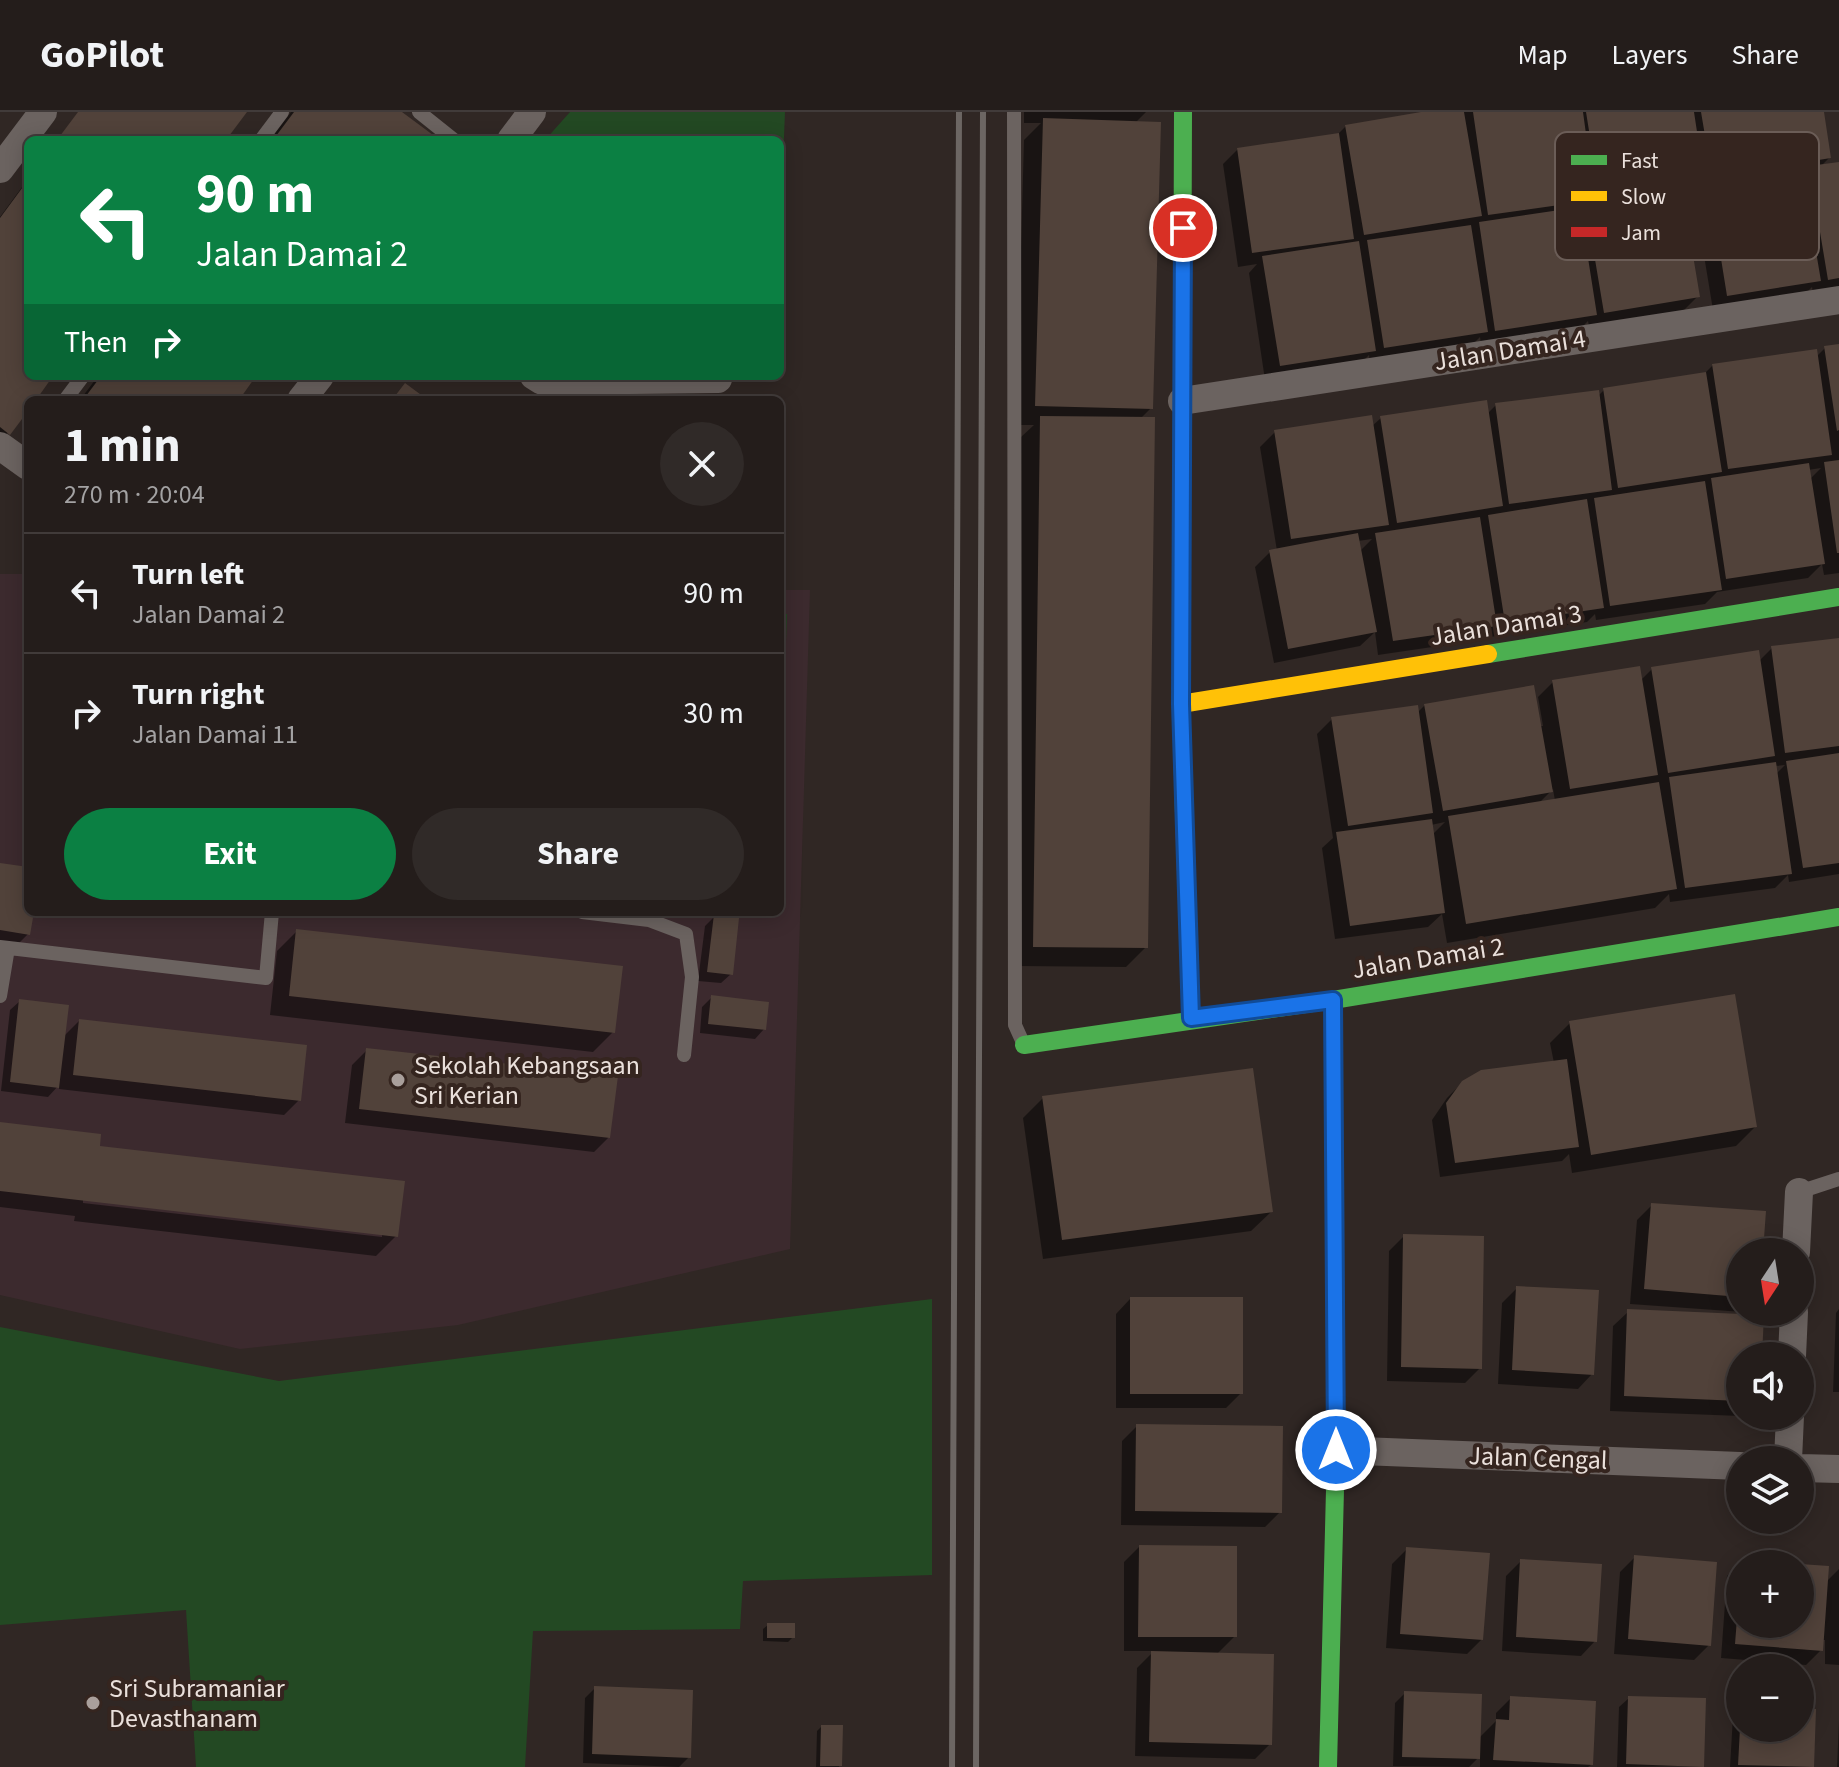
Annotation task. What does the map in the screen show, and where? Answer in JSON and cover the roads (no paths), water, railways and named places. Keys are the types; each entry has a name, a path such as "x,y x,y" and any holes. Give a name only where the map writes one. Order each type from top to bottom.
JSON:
{"street":[{"path":"25,136 43,112"},
{"path":"514,136 532,112"},
{"path":"1183,112 1181,704 1191,1018"},
{"path":"0,169 24,137"},
{"name":"Jalan Damai 4","path":"1182,401 1839,300"},
{"path":"304,396 317,380"},
{"path":"540,380 630,380"},
{"name":"Jalan Damai 3","path":"1181,704 1839,597"},
{"name":"Jalan Damai 2","path":"1024,1045 1191,1018 1333,1000 1839,917"},
{"path":"1328,1767 1336,1450 1333,1000"},
{"path":"1797,1238 1799,1192"},
{"name":"Jalan Cengal","path":"1336,1450 1726,1465"},
{"path":"1814,1468 1839,1469"}],"lane":[{"path":"264,136 282,112"},
{"path":"419,112 449,136"},
{"path":"1014,112 1015,1025 1024,1045"},
{"path":"0,996 4,948 266,978 272,916"},
{"path":"616,916 649,920 686,934 692,977 684,1055"},
{"path":"1799,1192 1839,1179"}],"railway":[{"path":"952,1767 959,112"},
{"path":"976,1767 983,112"}],"place":[{"name":"Sekolah Kebangsaan Sri Kerian","path":"398,1080"},
{"name":"Sri Subramaniar Devasthanam","path":"93,1703"}]}
